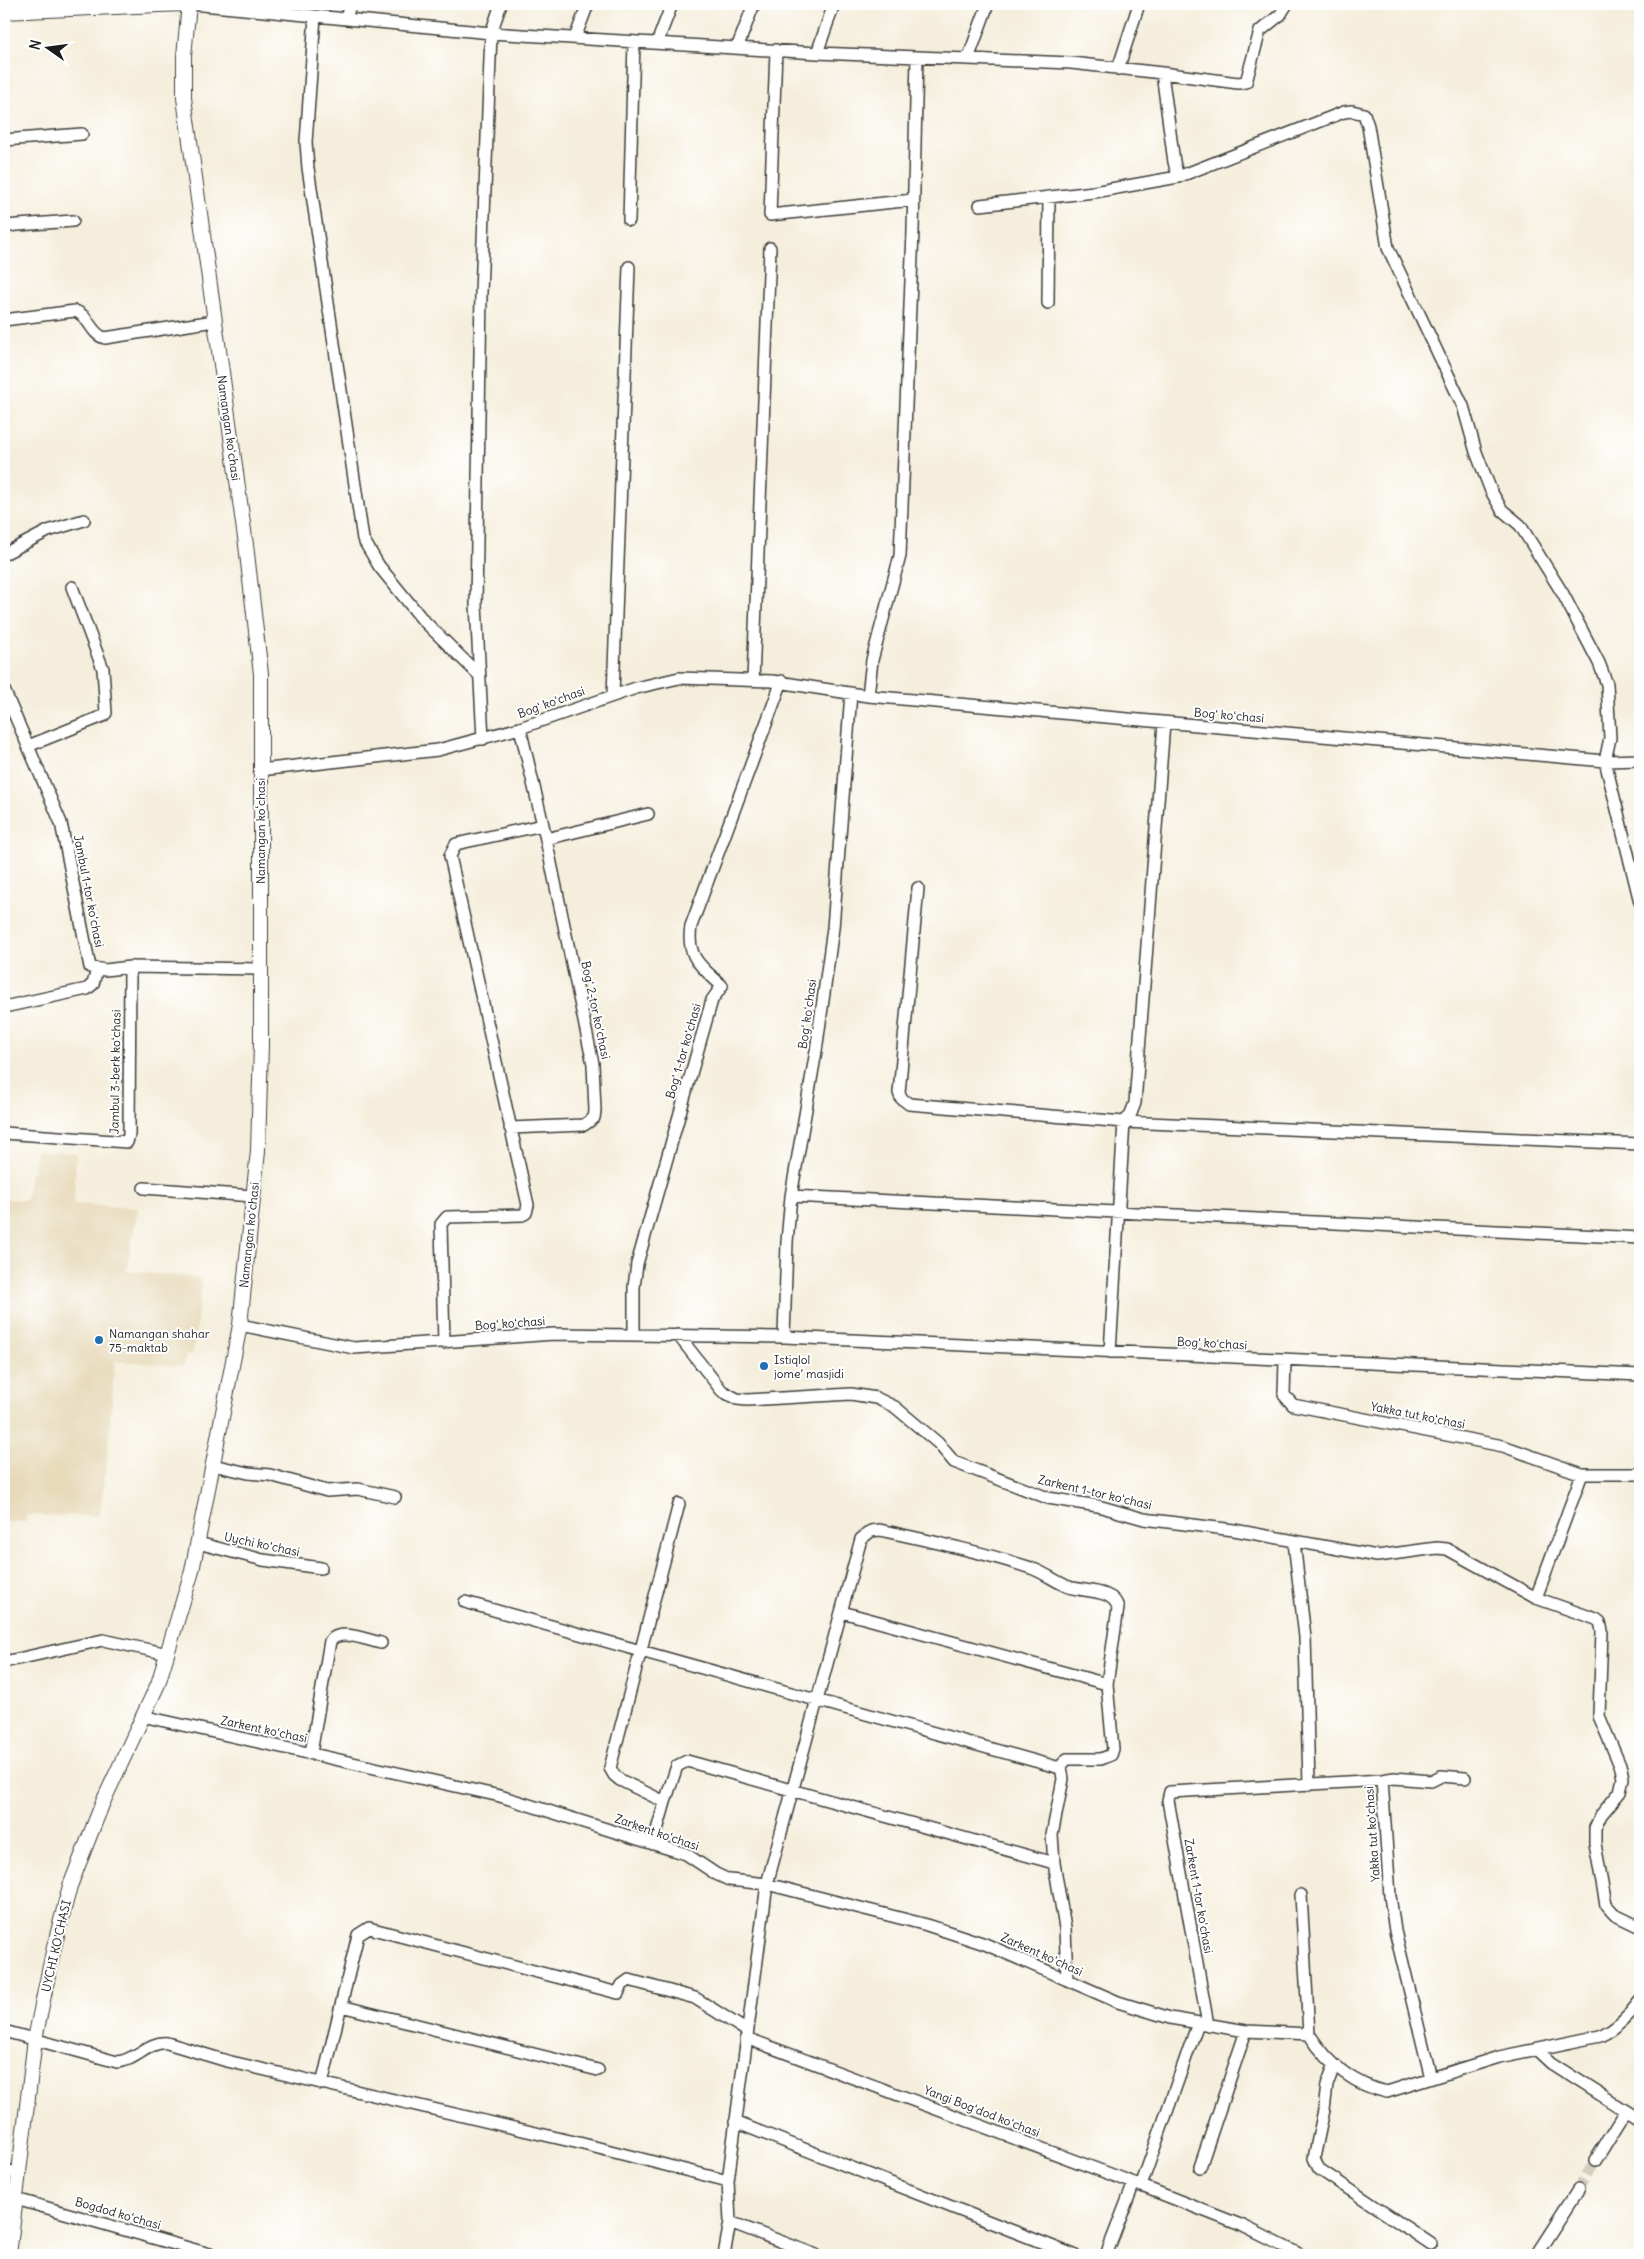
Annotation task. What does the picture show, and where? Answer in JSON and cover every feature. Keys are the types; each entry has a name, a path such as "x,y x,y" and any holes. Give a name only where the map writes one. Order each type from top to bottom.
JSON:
{"main road":[{"path":"4,12 181,4"},
{"name":"Namangan koʻchasi","path":"168,1654 198,1543 240,1324 258,1132 261,969 261,674 246,545 184,98 184,56 191,4"},
{"name":"UYCHI KO'CHASI","path":"9,2255 35,2039 54,1947 70,1886 99,1811 158,1684 168,1654"}],"street":[{"path":"191,4 491,33 817,53 1072,63 1238,83 1246,82 1260,31 1280,15 1287,4"},
{"path":"345,19 351,4"},
{"path":"483,739 478,674 476,604 481,293 491,33 501,4"},
{"path":"575,38 588,4"},
{"path":"657,43 672,4"},
{"path":"737,48 754,4"},
{"path":"817,53 834,4"},
{"path":"968,59 988,4"},
{"path":"1118,69 1139,4"},
{"path":"314,16 306,142 308,168 363,539 379,566 422,619 478,674"},
{"path":"629,220 634,42"},
{"path":"776,50 770,215 913,200"},
{"path":"868,696 872,660 900,556 917,57"},
{"path":"1162,73 1174,162 1178,177"},
{"path":"980,205 1094,192 1178,177 1344,112 1352,111 1364,114 1368,126 1388,248 1463,406 1476,452 1491,491 1502,510 1520,525 1558,586 1599,663 1607,684 1610,738 1605,761 1640,902"},
{"path":"4,140 82,134"},
{"path":"1048,302 1049,197"},
{"path":"4,226 73,221"},
{"path":"753,680 770,248"},
{"path":"613,695 629,267"},
{"path":"4,320 75,311 82,313 98,336 105,338 214,321"},
{"path":"4,554 48,531 84,520"},
{"path":"28,746 103,716 106,713 103,668 72,587"},
{"name":"Bogʻ koʻchasi","path":"260,770 438,750 520,728 636,688 678,678 782,682 868,696 1164,723 1605,761 1640,760"},
{"name":"Bogʻ 1-tor koʻchasi","path":"634,1334 634,1287 637,1264 712,1000 722,986 695,960 690,947 691,926 782,682"},
{"name":"Jambul 1-tor koʻchasi","path":"4,690 61,823 89,965 97,969"},
{"name":"Bogʻ koʻchasi","path":"784,1338 786,1242 791,1196 816,1050 833,928 851,693"},
{"path":"1110,1352 1124,1122 1130,1116 1135,1103 1164,723"},
{"name":"Bogʻ 2-tor koʻchasi","path":"510,1128 584,1125 594,1118 595,1111 593,1064 543,825 520,728"},
{"path":"546,839 648,814"},
{"path":"444,1343 441,1224 443,1220 447,1217 522,1215 527,1210 450,856 456,844 543,825"},
{"path":"918,888 899,1093 901,1098 909,1104 1124,1122 1640,1144"},
{"path":"4,1007 87,989 93,984 97,969 130,967 261,969"},
{"name":"Jambul 3-berk koʻchasi","path":"4,1133 127,1142 130,1135 130,967"},
{"path":"144,1188 253,1196"},
{"path":"791,1196 1640,1238"},
{"name":"Bogʻ koʻchasi","path":"240,1324 354,1348 554,1334 634,1334 784,1338 1640,1375"},
{"name":"Zarkent 1-tor koʻchasi","path":"678,1335 722,1391 737,1399 851,1394 876,1398 895,1407 938,1443 954,1462 1048,1498 1098,1506 1144,1519 1234,1530 1294,1542"},
{"name":"Yakka tut koʻchasi","path":"1285,1360 1284,1395 1293,1405 1503,1446 1582,1474 1640,1474"},
{"path":"213,1465 248,1473 270,1475 327,1491 358,1489 395,1497"},
{"path":"1536,1598 1582,1474"},
{"path":"665,1802 620,1780 610,1768 679,1504"},
{"path":"724,2255 730,2222 728,2181 767,1884 862,1539 870,1531 880,1530 994,1557 1033,1569 1071,1588 1114,1598 1118,1608 1107,1684 1113,1749 1108,1758 1067,1760 1060,1768"},
{"path":"1309,1785 1305,1637 1294,1542 1377,1556 1437,1548 1446,1549 1536,1598 1596,1619 1602,1626 1599,1716 1621,1768 1623,1778 1620,1792 1601,1816 1595,1828 1595,1844 1606,1905 1615,1915 1640,1928"},
{"name":"Uychi koʻchasi","path":"198,1543 263,1560 321,1568"},
{"path":"465,1602 1060,1768"},
{"path":"842,1612 1107,1684"},
{"path":"311,1753 330,1641 339,1634 381,1643"},
{"path":"4,1662 103,1640 168,1654"},
{"name":"Zarkent koʻchasi","path":"142,1716 500,1796 686,1854 716,1874 729,1880 767,1884 927,1926 985,1944 1118,2002 1170,2018 1246,2031 1309,2034"},
{"path":"653,1844 677,1766 688,1761 1054,1862"},
{"path":"1060,1768 1063,1779 1052,1836 1054,1862 1065,1928 1068,1980"},
{"path":"1382,1780 1394,1778 1431,1781 1441,1776 1465,1778"},
{"name":"Yakka tut koʻchasi","path":"1309,1785 1382,1780 1390,1896 1395,1931 1431,2078"},
{"name":"Zarkent 1-tor koʻchasi","path":"1203,2024 1168,1795 1176,1790 1309,1785"},
{"path":"1301,1895 1309,2034 1318,2050 1334,2066 1373,2089 1387,2092 1499,2057 1600,2036 1614,2029 1625,2020 1640,2002"},
{"name":"Yangi Bogʻdod koʻchasi","path":"341,2006 358,1934 370,1928 618,1993 622,1985 628,1980 695,1998 747,2034 1138,2184 1243,2226 1301,2255"},
{"path":"322,2084 341,2006 598,2070"},
{"path":"1106,2255 1138,2184 1203,2024"},
{"path":"4,2031 117,2062 127,2060 158,2043 167,2043 227,2061 580,2143 728,2181"},
{"path":"1200,2167 1246,2031"},
{"path":"1537,2050 1552,2063 1640,2120"},
{"path":"1334,2066 1327,2085 1314,2158 1315,2163 1319,2169 1432,2244"},
{"path":"1595,2161 1626,2111"},
{"path":"735,2122 1074,2255"},
{"path":"4,2172 19,2172"},
{"path":"1536,2255 1578,2190"},
{"name":"Bogdod koʻchasi","path":"16,2199 213,2255"},
{"path":"730,2222 816,2255"}],"shaded area":[{"name":"Namangan shahar 75-maktab","path":"36,1150 76,1153 74,1204 138,1208 126,1271 202,1278 193,1355 186,1355 184,1366 115,1361 107,1461 99,1516 26,1515 26,1522 4,1522 4,1199 27,1199 30,1173 34,1173"}],"tunnel":[{"path":"1578,2190 1595,2161"}],"place":[{"name":"Namangan shahar 75-maktab","path":"99,1340"},
{"name":"Istiqlol jome’ masjidi","path":"764,1366"}]}
